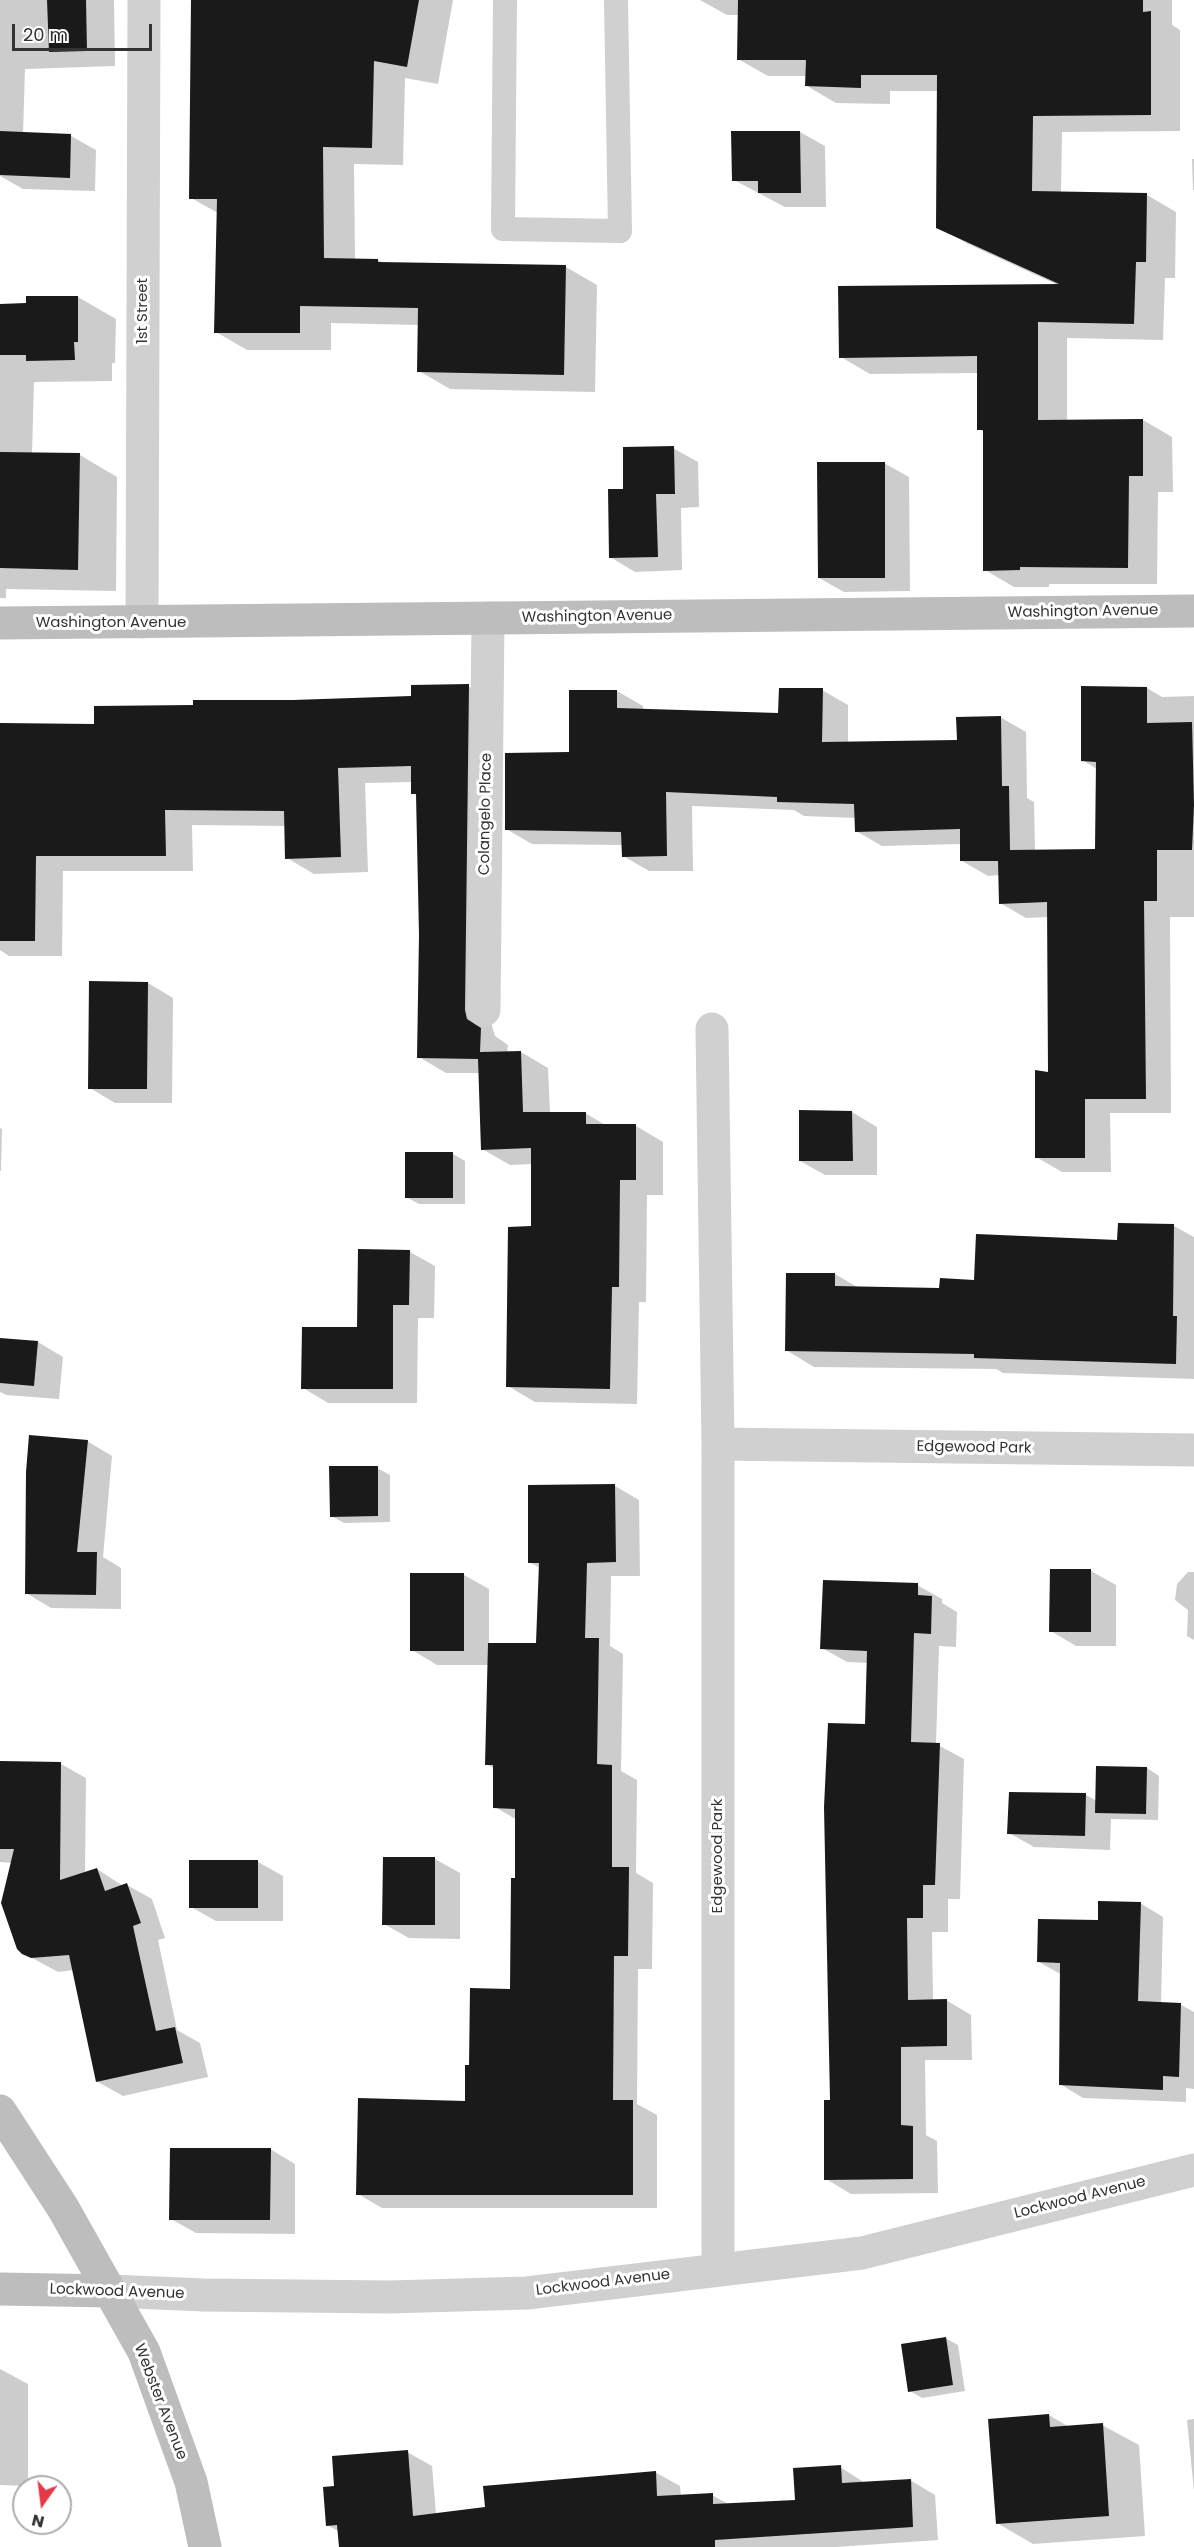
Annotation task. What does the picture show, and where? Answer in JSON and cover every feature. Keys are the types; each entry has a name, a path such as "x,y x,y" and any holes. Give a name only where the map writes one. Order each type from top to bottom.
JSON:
{"street":[{"name":"1st Street","path":"142,622 144,0"},
{"name":"Washington Avenue","path":"0,623 1194,611"},
{"name":"Colangelo Place","path":"484,1010 488,618"},
{"name":"Edgewood Park","path":"712,1029 718,1444 718,2269"},
{"name":"Edgewood Park","path":"718,1444 1194,1450"},
{"name":"Webster Avenue","path":"0,2111 63,2208 144,2352 191,2482 205,2547"},
{"name":"Lockwood Avenue","path":"0,2289 378,2297 527,2293 862,2253 1194,2170"}],"lane":[{"path":"505,0 503,229 620,231 616,0"}],"building":[{"path":"47,0 86,0 87,51 49,52"},
{"path":"191,0 419,0 407,67 374,61 372,148 323,147 324,258 378,259 378,262 566,265 564,375 417,372 418,308 300,306 300,333 214,333 217,199 189,199"},
{"path":"738,0 1143,0 1143,12 1151,11 1151,115 1033,116 1032,191 1147,193 1146,262 1136,262 1134,324 1038,322 1038,420 1143,419 1143,476 1129,476 1128,568 1020,567 1020,570 983,571 983,430 977,430 977,356 839,358 838,286 1059,284 936,228 937,75 861,75 861,88 805,86 806,60 737,60"},
{"path":"0,131 71,134 70,178 0,175"},
{"path":"731,131 800,131 801,193 758,193 758,181 732,181"},
{"path":"26,296 78,296 78,342 74,342 75,360 26,361 26,355 0,355 0,304 26,303"},
{"path":"674,446 675,494 656,494 658,557 609,558 608,489 623,489 623,447"},
{"path":"0,452 80,453 78,570 0,568"},
{"path":"817,462 885,462 885,578 818,578"},
{"path":"469,684 465,1010 467,1019 481,1028 480,1052 521,1051 523,1112 586,1112 586,1124 636,1124 636,1180 620,1180 619,1287 612,1287 610,1389 506,1387 508,1227 531,1226 531,1148 481,1150 478,1059 417,1058 419,935 416,794 411,794 411,766 338,768 341,857 285,859 284,811 165,810 166,856 36,856 35,941 0,941 0,723 94,724 94,706 193,705 193,700 293,700 411,696 411,685"},
{"path":"1081,686 1147,687 1147,723 1192,722 1194,805 1192,850 1157,850 1157,901 1144,901 1146,1099 1085,1099 1085,1158 1035,1158 1035,1070 1048,1072 1047,902 999,904 998,861 960,861 960,829 855,832 854,804 777,802 777,797 666,792 667,856 622,857 621,832 505,830 505,753 569,752 569,690 617,690 617,708 778,713 779,688 823,688 822,742 957,740 956,717 1001,716 1002,786 1009,786 1010,850 1095,849 1096,762 1081,761"},
{"path":"89,981 148,982 147,1089 88,1089"},
{"path":"799,1110 852,1111 853,1161 799,1161"},
{"path":"405,1152 453,1152 453,1198 405,1198"},
{"path":"1118,1223 1174,1224 1173,1316 1177,1316 1176,1364 974,1358 974,1354 785,1351 786,1273 835,1273 835,1286 939,1288 940,1278 974,1280 976,1234 1117,1240"},
{"path":"358,1249 410,1250 409,1305 393,1305 393,1389 301,1389 302,1327 357,1327"},
{"path":"0,1338 38,1341 34,1386 0,1383"},
{"path":"29,1435 88,1440 77,1552 97,1552 96,1595 25,1594 26,1472"},
{"path":"329,1466 378,1466 378,1516 330,1517"},
{"path":"615,1484 616,1562 587,1563 585,1638 599,1638 597,1764 612,1765 612,1867 629,1867 628,1956 614,1956 613,2100 633,2100 633,2195 356,2195 358,2098 465,2101 465,2065 469,2065 470,1988 510,1989 511,1878 515,1878 515,1809 493,1808 493,1765 485,1765 488,1643 536,1643 539,1563 528,1563 528,1485"},
{"path":"1050,1569 1091,1569 1091,1632 1049,1632"},
{"path":"410,1573 464,1573 464,1651 410,1651"},
{"path":"823,1580 918,1583 918,1595 932,1596 931,1634 914,1633 911,1742 940,1743 935,1885 923,1885 923,1918 907,1918 908,2000 947,1999 947,2046 901,2047 901,2125 913,2126 913,2179 824,2180 824,2100 830,2100 824,1807 828,1723 865,1724 867,1651 820,1649"},
{"path":"0,1761 61,1762 60,1880 97,1868 105,1891 127,1883 141,1923 133,1926 156,2031 175,2027 183,2063 96,2082 69,1955 31,1958 22,1954 17,1949 1,1903 14,1849 0,1849"},
{"path":"1096,1766 1147,1767 1146,1814 1095,1813"},
{"path":"1009,1792 1086,1793 1085,1836 1007,1834"},
{"path":"383,1857 435,1857 435,1925 382,1925"},
{"path":"189,1860 258,1860 258,1908 189,1908"},
{"path":"1098,1901 1141,1902 1138,2001 1181,2003 1179,2077 1163,2076 1163,2090 1059,2085 1060,1963 1037,1962 1038,1919 1098,1920"},
{"path":"170,2148 271,2148 270,2220 169,2220"},
{"path":"946,2337 953,2385 908,2392 901,2344"},
{"path":"1049,2414 1050,2427 1103,2423 1109,2516 996,2524 988,2419"},
{"path":"408,2450 413,2516 485,2507 483,2486 656,2471 657,2496 713,2493 713,2504 795,2500 793,2468 841,2465 842,2483 911,2479 913,2527 715,2540 715,2547 339,2547 337,2525 326,2526 323,2487 334,2486 332,2456"}]}
